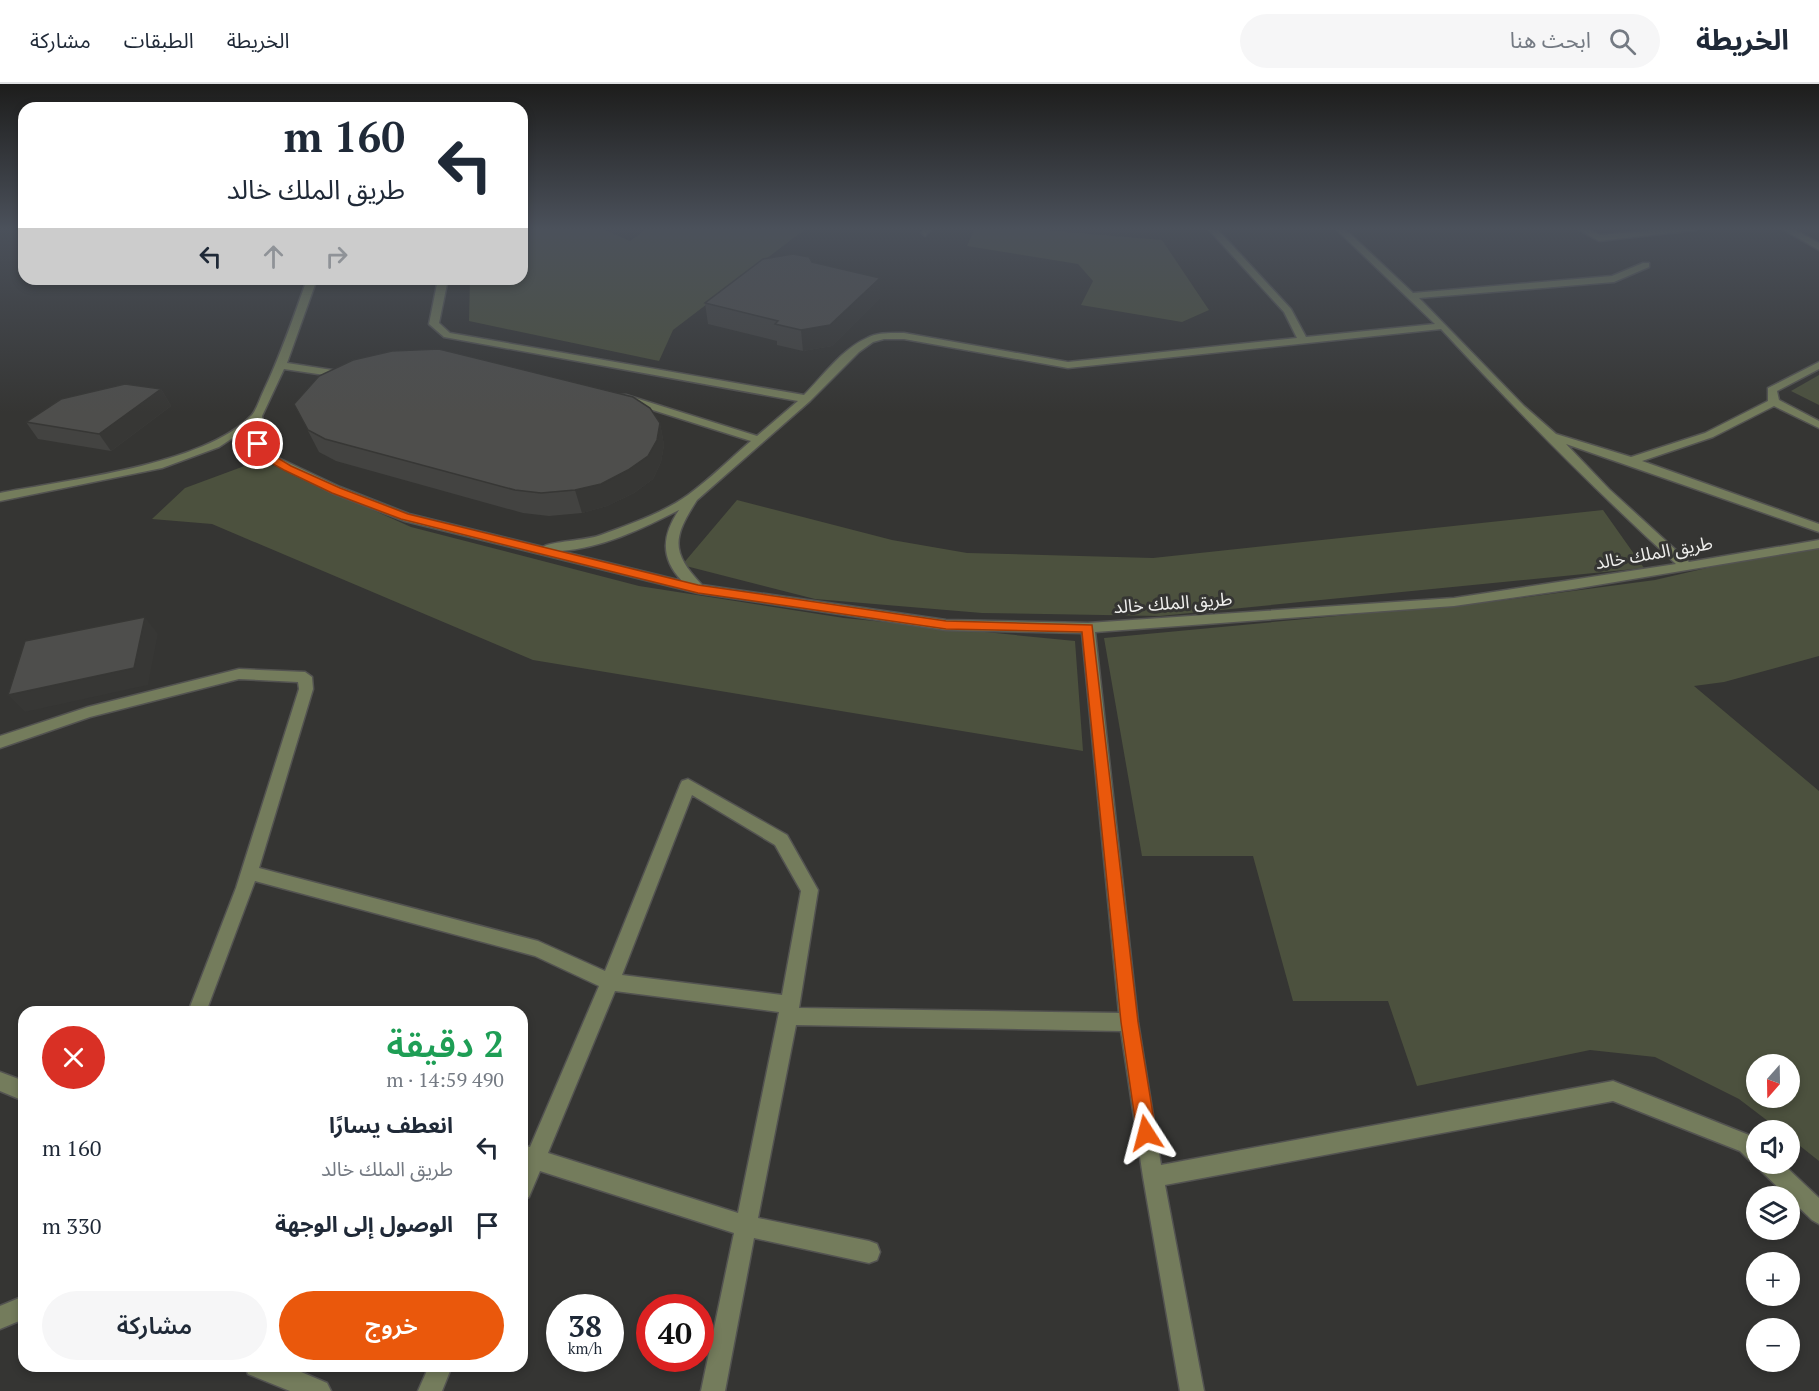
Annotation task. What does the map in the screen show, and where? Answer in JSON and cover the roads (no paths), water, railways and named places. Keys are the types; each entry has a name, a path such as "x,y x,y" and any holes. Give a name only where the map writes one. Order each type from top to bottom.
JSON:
{"street":[{"path":"0,497 158,466 215,445 257,416 281,365 308,291"},
{"path":"441,291 434,324 447,335 806,399"},
{"path":"1269,291 1287,311 1303,341"},
{"path":"1404,291 1443,326 1520,408 1552,436 1605,492 1686,566"},
{"path":"1409,296 1469,291"},
{"path":"494,538 544,548 575,546 602,539 651,519 692,498 806,399 855,350 870,340 884,336 904,336 1068,365 1443,326"},
{"path":"281,365 351,376"},
{"path":"1774,402 1772,390 1819,365"},
{"path":"613,395 759,440"},
{"path":"1631,461 1709,435 1774,402"},
{"path":"1774,402 1819,425"},
{"name":"طريق الملك خالد","path":"257,416 258,444 268,457 336,490 405,517 698,589 946,625 1088,628 1454,602 1573,585 1819,544"},
{"path":"1552,436 1631,461 1819,528"},
{"path":"692,498 678,520 670,543 681,572 698,589"},
{"path":"1088,628 1129,1022 1153,1177 1192,1391"},
{"path":"0,742 88,712 239,674 305,677 306,689 249,872 199,1006"},
{"path":"713,1391 746,1226 789,1010 810,891 781,840 688,785 610,982 529,1157 746,1226 869,1252"},
{"path":"249,872 538,949 610,982 789,1010 1129,1022"},
{"path":"0,1081 18,1088"},
{"path":"1153,1177 1613,1090 1746,1144"},
{"path":"1778,1174 1819,1213"},
{"path":"0,1318 18,1310"},
{"path":"271,1372 319,1391"},
{"path":"430,1391 438,1372"}]}
